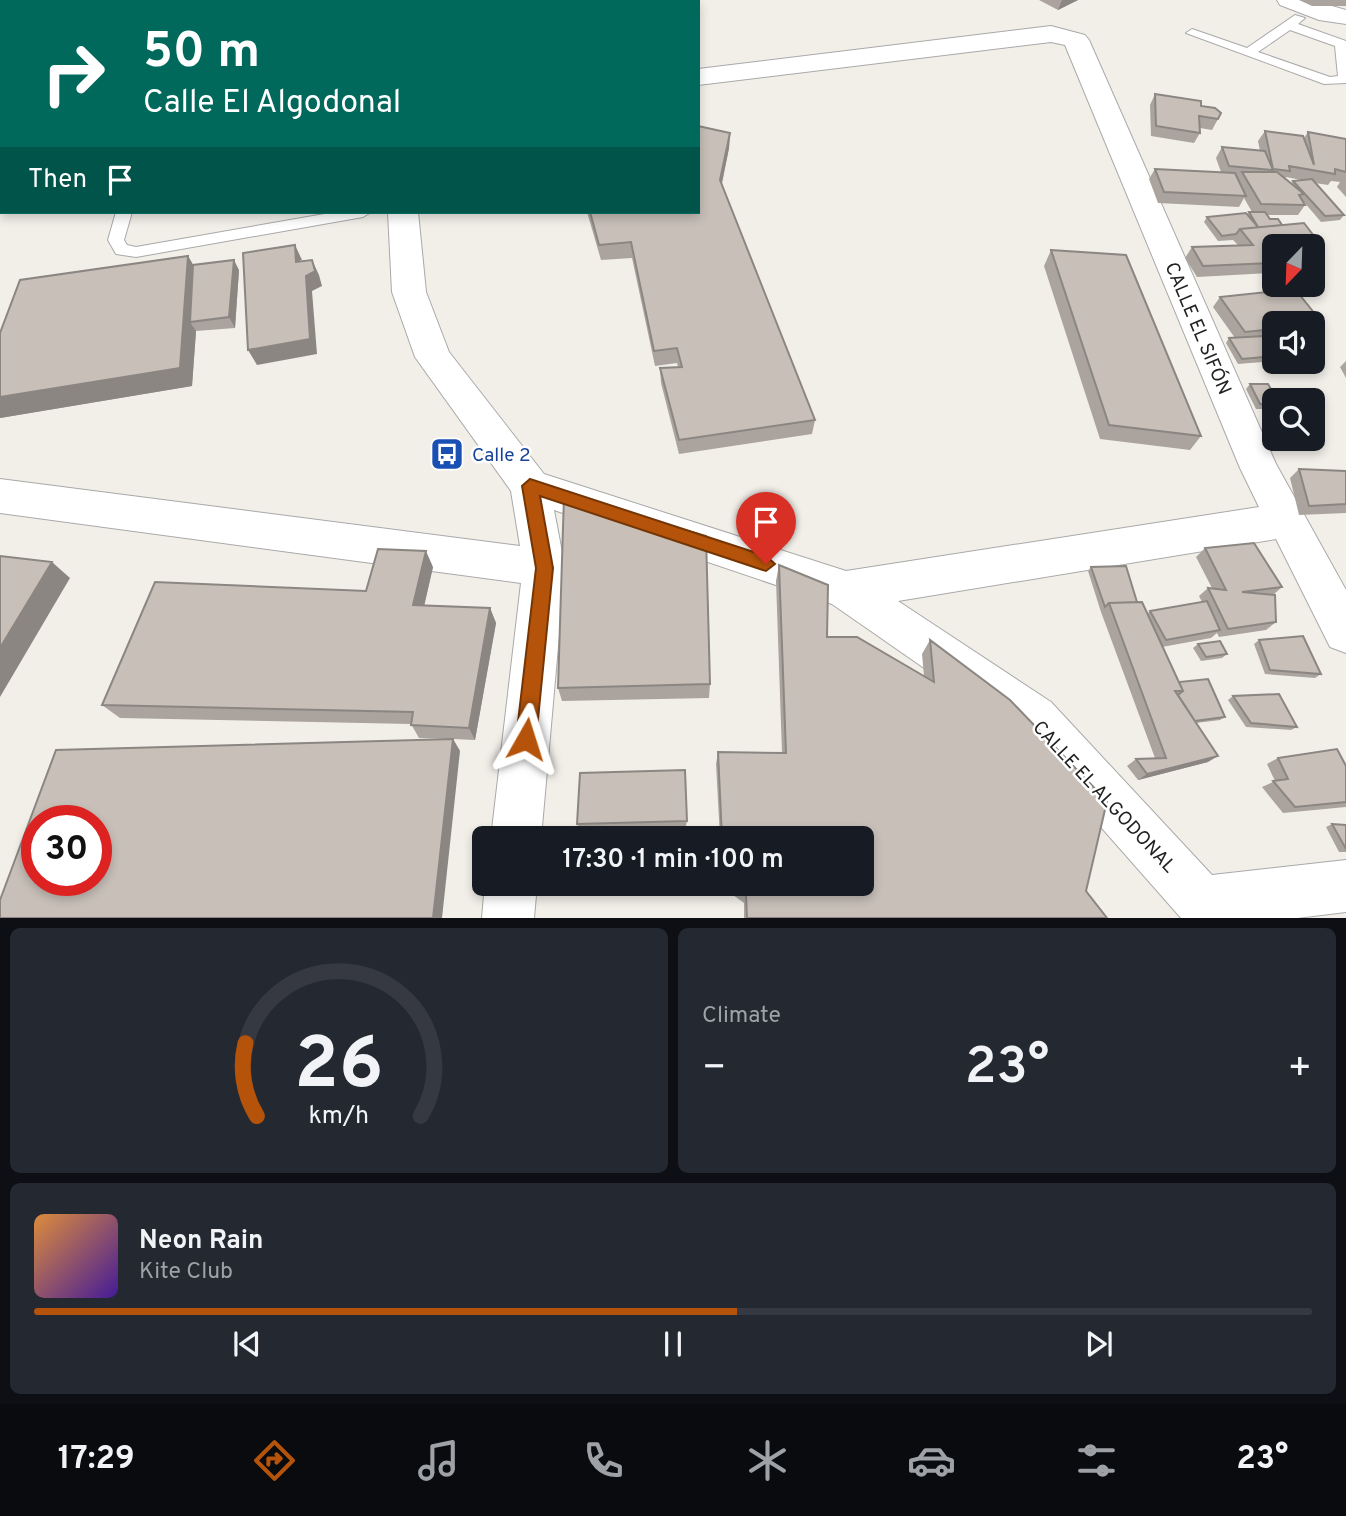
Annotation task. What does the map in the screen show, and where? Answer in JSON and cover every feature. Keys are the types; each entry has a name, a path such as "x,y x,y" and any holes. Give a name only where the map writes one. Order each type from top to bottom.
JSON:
{"street":[{"path":"1300,5 1346,18"},
{"name":"CALLE EL SIFÓN","path":"700,77 1051,34 1076,40 1259,468 1346,633"},
{"path":"403,214 409,292 433,357 530,486 544,568 517,826"},
{"name":"CALLE EL ALGODONAL","path":"530,486 846,590 1035,718 1207,910"},
{"path":"0,496 544,568"},
{"path":"846,590 1287,520"},
{"path":"1207,910 1346,886"},
{"path":"508,918 510,896"}],"lane":[{"path":"1248,53 1289,25 1300,5"},
{"path":"1192,33 1329,81 1342,80 1345,75 1341,44 1289,25"},
{"path":"123,214 116,240 122,250 136,252 352,214"}],"building":[{"path":"1155,94 1201,101 1201,106 1215,108 1221,113 1218,119 1199,116 1200,133 1156,126"},
{"path":"700,126 730,133 720,180 815,420 679,440 660,368 682,367 677,348 654,351 631,242 599,245 591,214 700,214"},
{"path":"1265,131 1303,136 1314,165 1308,132 1346,139 1346,172 1335,169 1335,174 1289,166 1290,171 1273,169"},
{"path":"1222,147 1265,151 1273,170 1229,166"},
{"path":"1155,169 1235,173 1246,196 1164,192"},
{"path":"1242,172 1277,172 1304,194 1299,195 1305,205 1261,204"},
{"path":"1312,179 1344,215 1325,216 1293,181"},
{"path":"1249,212 1265,212 1270,219 1278,219 1282,225 1240,229 1236,234 1222,236 1207,217 1246,213 1258,227"},
{"path":"1304,223 1312,234 1262,234 1262,264 1203,266 1192,247 1253,245 1240,229"},
{"path":"295,245 296,262 312,260 315,271 306,276 310,339 248,350 243,253"},
{"path":"1051,250 1126,255 1201,436 1109,425"},
{"path":"188,256 180,368 0,397 0,333 20,280"},
{"path":"234,260 229,317 190,322 193,265"},
{"path":"1262,293 1262,298 1302,298 1313,311 1262,311 1262,330 1245,332 1220,297"},
{"path":"1262,336 1262,357 1242,359 1229,338"},
{"path":"1250,384 1268,384 1270,388 1262,388 1260,404"},
{"path":"1299,469 1346,471 1346,504 1309,506"},
{"path":"564,496 706,536 710,684 558,688"},
{"path":"1254,543 1282,587 1242,592 1275,595 1276,622 1228,629 1208,588 1226,590 1205,548"},
{"path":"378,549 426,551 413,605 490,608 469,728 411,725 413,712 102,705 155,582 366,591"},
{"path":"0,556 52,562 0,648"},
{"path":"779,565 828,585 827,637 857,637 934,682 930,640 1010,700 1107,801 1086,891 1107,918 747,918 746,896 874,896 874,826 721,826 718,752 786,753"},
{"path":"1126,566 1137,602 1109,603 1105,607 1091,567"},
{"path":"1207,601 1220,630 1166,640 1150,611"},
{"path":"1142,602 1183,691 1175,691 1218,756 1147,774 1136,759 1166,758 1109,603"},
{"path":"1303,636 1321,674 1270,670 1259,640"},
{"path":"1220,641 1227,654 1206,657 1198,644"},
{"path":"1208,679 1225,717 1195,721 1178,695 1183,691 1179,682"},
{"path":"1279,694 1297,727 1251,723 1233,696"},
{"path":"453,739 433,918 0,918 0,900 21,844 21,896 112,896 112,805 35,805 56,750"},
{"path":"1337,749 1346,766 1346,802 1295,807 1273,781 1288,779 1278,758"},
{"path":"685,770 687,821 577,824 580,773"},
{"path":"1332,824 1346,825 1346,849"}],"place":[{"name":"Calle 2","path":"447,454"}],"route":[{"path":"526,739 544,568 530,486 766,564"}]}
